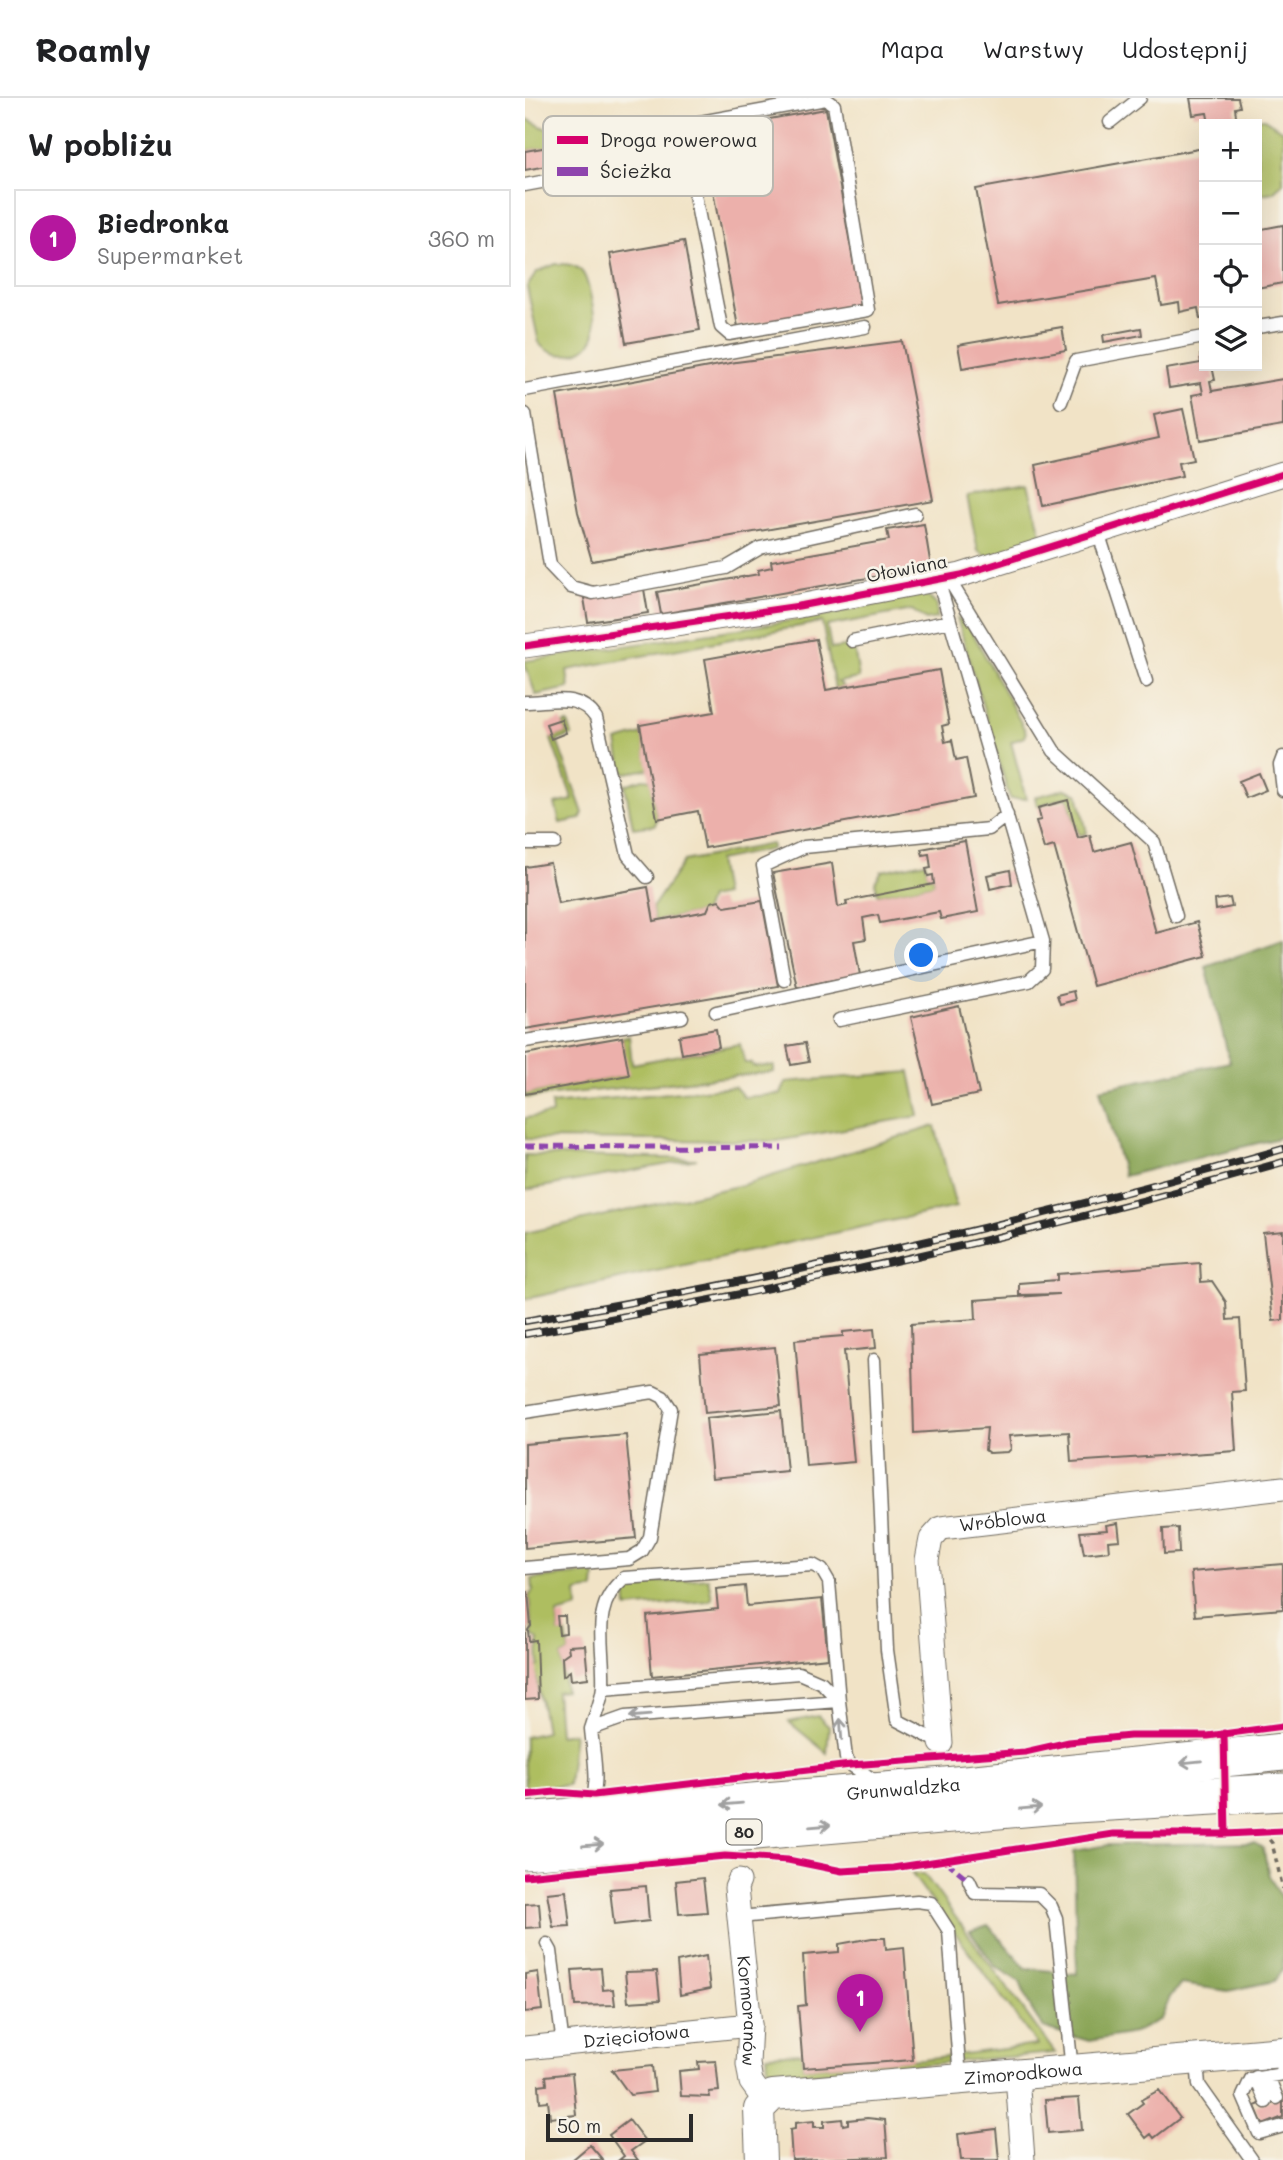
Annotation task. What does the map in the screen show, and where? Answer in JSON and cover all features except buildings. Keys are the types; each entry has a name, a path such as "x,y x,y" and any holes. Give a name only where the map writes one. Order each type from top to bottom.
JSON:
{"main road":[{"name":"Grunwaldzka","path":"525,1821 898,1790 1283,1752"},
{"name":"Grunwaldzka","path":"525,1851 1058,1805 1283,1791"}],"street":[{"name":"Ołowiana","path":"525,646 799,606 943,578 1283,474"},
{"name":"Wróblowa","path":"941,1743 927,1560 931,1539 941,1528 1283,1488"},
{"name":"Kormoranów","path":"739,1881 736,1888 750,2025 748,2064 755,2091 764,2101"},
{"name":"Dzięciołowa","path":"525,2048 750,2025"},
{"name":"Zimorodkowa","path":"764,2101 773,2095 1197,2060 1275,2069"},
{"path":"1017,2075 1023,2160"},
{"path":"761,2160 759,2109 764,2101"}],"lane":[{"path":"1109,122 1140,98"},
{"path":"695,196 721,327 729,334 868,310 834,105 826,99 733,116"},
{"path":"525,185 543,182"},
{"path":"1262,326 1283,323"},
{"path":"525,390 865,327"},
{"path":"1061,402 1076,361 1199,338"},
{"path":"525,414 550,565 571,587 593,593 726,568 760,548 915,514"},
{"path":"1098,532 1146,681"},
{"path":"839,1020 1028,981 1042,969 1043,942 950,621 943,578"},
{"path":"943,578 1055,751 1154,842 1176,916"},
{"path":"852,641 950,621"},
{"path":"525,702 577,700 587,705 596,718 628,855 647,877"},
{"path":"1283,757 1280,765 1283,790"},
{"path":"784,980 763,866 804,847 989,829 1007,816"},
{"path":"525,843 555,843"},
{"path":"716,1012 1043,942"},
{"path":"525,1041 682,1017"},
{"path":"874,1360 887,1650 897,1720 941,1743"},
{"path":"525,1412 653,1392 663,1397 671,1409 650,1537 642,1551 629,1559 525,1569"},
{"path":"584,1816 594,1795 591,1729 603,1689 602,1606 608,1591 624,1578 813,1565 822,1570 829,1582 842,1749 851,1765 872,1781 898,1790"},
{"path":"603,1689 799,1673 822,1682 839,1701"},
{"path":"591,1729 606,1721 625,1717 839,1701"},
{"path":"969,1880 975,1893 1039,1894 1051,1906 1056,1918 1073,2070"},
{"path":"740,1917 917,1901 931,1903 949,1931 960,2079"},
{"path":"547,1944 551,1951 563,2045"},
{"path":"1197,2060 1199,2084 1252,2160"},
{"path":"1271,2100 1275,2069"},
{"path":"1275,2069 1243,2090 1248,2112 1259,2133 1278,2125"}],"path":[{"path":"1263,1832 1272,1843 1283,1889"},
{"path":"1251,1833 1273,1832"}],"green space":[{"path":"525,118 543,127 543,148 525,151"},
{"path":"1262,119 1283,131 1283,183 1273,192 1262,194"},
{"path":"556,264 567,264 579,269 585,277 590,293 594,336 584,349 577,353 552,353 539,343 527,287 537,272"},
{"path":"1028,485 1043,540 987,557 978,551 967,496"},
{"path":"924,593 937,605 937,618 926,620 912,610 827,626 831,649 850,646 855,653 859,678 838,682 844,687 835,689 822,622 567,670 569,688 536,695 525,665 525,661 823,616"},
{"path":"957,618 969,626 1026,732 1024,737 1011,742 1026,799 1010,799"},
{"path":"568,723 572,735 557,741 583,813 580,819 560,823 555,804 573,800 551,739 566,733 563,724"},
{"path":"642,734 649,769 626,773 622,771 617,741"},
{"path":"643,779 651,780 657,819 655,825 633,828 625,785"},
{"path":"1065,789 1078,794 1087,833 1079,835 1067,797 1037,806 1035,797"},
{"path":"772,844 772,849 718,860 724,895 709,898 704,912 654,921 652,908 684,861"},
{"path":"925,862 928,876 933,875 934,884 878,895 875,882 882,871"},
{"path":"1283,940 1283,1137 1124,1176 1100,1089 1230,1062 1206,967"},
{"path":"629,1036 632,1064 740,1044 745,1063 752,1063 753,1067 774,1066 774,1072 525,1098 525,1094 628,1075 622,1037"},
{"path":"910,1072 919,1116 776,1141 525,1139 525,1118 552,1114 551,1104 735,1087 744,1097 781,1094 786,1082"},
{"path":"935,1126 956,1207 525,1299 525,1233 742,1185"},
{"path":"525,1155 697,1159 525,1190"},
{"path":"595,1573 594,1589 577,1592 578,1608 557,1614 559,1633 566,1633 569,1652 562,1657 565,1691 556,1692 559,1735 574,1733 568,1785 525,1788 525,1737 546,1732 535,1667 539,1666 538,1640 532,1635 529,1596 533,1591 532,1579"},
{"path":"708,1578 712,1598 708,1601 627,1608 626,1591 634,1584"},
{"path":"818,1716 829,1727 827,1753 789,1722"},
{"path":"1254,1843 1263,1848 1269,1876 1283,1900 1283,1969 1274,1981 1228,1991 1181,1984 1170,1997 1161,2019 1134,2033 1089,2041 1044,2028 1032,2011 1020,1982 995,1966 970,1931 988,1925 1026,1968 1077,1974 1074,1851 1108,1845"},
{"path":"912,1874 924,1874 1055,2053 788,2076 768,2069 767,2055 802,2053 803,2068 923,2059 1037,2045"}],"railway":[{"path":"525,1321 716,1286 907,1246 1096,1200 1283,1149"},
{"path":"525,1334 716,1299 907,1258 1096,1213 1283,1162"}],"marked path":[{"path":"525,1146 782,1148"},
{"path":"946,1861 969,1880"}],"cycle path":[{"path":"525,646 799,606 961,575 1283,474"},
{"path":"525,1795 555,1792 594,1795 851,1765 1025,1752 1069,1742 1130,1736 1208,1736 1283,1726"},
{"path":"1224,1733 1226,1834 1283,1831"},
{"path":"525,1876 725,1856 788,1860 842,1871 893,1868 1113,1834 1226,1834"}],"place":[{"name":"Biedronka","path":"860,2032"}]}
